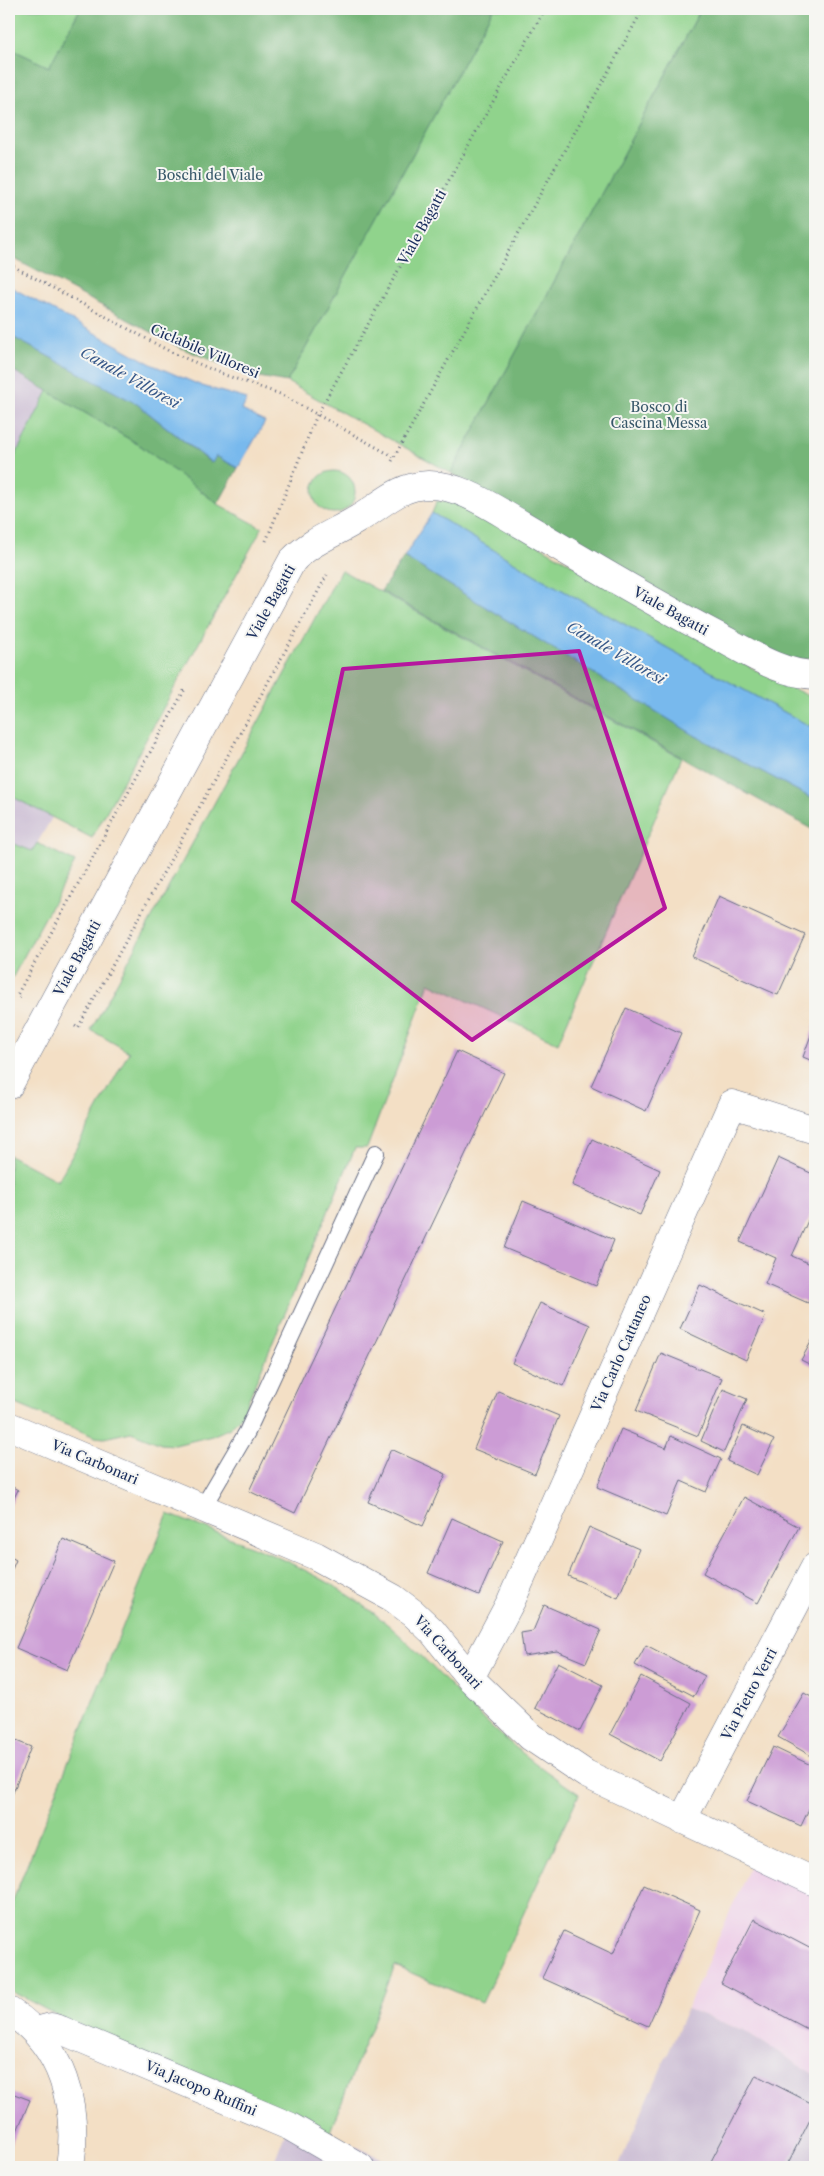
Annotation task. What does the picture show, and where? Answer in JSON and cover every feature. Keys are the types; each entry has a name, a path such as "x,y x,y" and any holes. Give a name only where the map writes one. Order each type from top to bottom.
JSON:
{"street":[{"name":"Viale Bagatti","path":"9,1085 292,561 302,550 315,541 359,518 388,497 407,488 427,485 445,486 488,505 682,618 771,664 794,673 815,675"},
{"name":"Via Carlo Cattaneo","path":"470,1678 511,1601 732,1104 815,1130"},
{"name":"Via Carbonari","path":"9,1426 316,1556 393,1598 432,1631 470,1678 531,1737 586,1774 815,1882"},
{"name":"Via Pietro Verri","path":"682,1820 815,1568"},
{"path":"9,2011 36,2031 54,2057 64,2082 71,2118 73,2148 70,2167"},
{"name":"Via Jacopo Ruffini","path":"36,2031 51,2027 61,2030 229,2100 288,2126 360,2167"}],"lane":[{"path":"203,1507 247,1432 376,1153"}],"path":[{"name":"Viale Bagatti","path":"270,532 317,415 545,9"},
{"name":"Ciclabile Villoresi","path":"9,264 169,351 222,374 280,394 394,457 643,9"}],"highlighted area":[{"path":"579,651 665,908 472,1040 293,901 343,669"}],"shaded area":[{"path":"9,368 48,391 9,468"},
{"path":"9,795 53,816 32,852 9,842"},
{"path":"751,1864 815,1893 815,2075 743,2030 687,2009"},
{"path":"687,2009 743,2030 815,2075 815,2167 618,2167"},
{"path":"291,2117 329,2134 401,2167 272,2167"}],"green space":[{"path":"9,9 80,9 49,67 9,48"},
{"name":"Boschi del Viale","path":"80,9 493,9 287,382 248,375 181,348 9,256 9,48 49,67"},
{"path":"493,9 701,9 451,473 287,382"},
{"name":"Bosco di Cascina Messa","path":"701,9 815,9 815,656 802,660 782,657 686,613 451,473"},
{"path":"9,335 137,404 211,463 216,456 238,468 218,504 141,446 9,368"},
{"path":"48,391 141,446 218,504 262,528 92,838 9,795 9,468"},
{"path":"338,471 346,474 352,480 355,492 352,504 346,510 330,513 322,510 316,504 313,488 316,480 322,474"},
{"path":"437,501 454,502 483,513 761,673 815,699 815,729 542,579 432,513"},
{"path":"404,557 696,736 815,800 815,831 381,591"},
{"path":"341,570 681,758 558,1043 429,983 367,1148 355,1148 242,1415 230,1428 212,1436 175,1445 161,1444 131,1432 104,1438 95,1437 9,1401 9,1155 58,1181 129,1052 91,1030"},
{"path":"9,842 32,851 37,843 75,862 9,984"},
{"path":"168,1514 276,1556 352,1597 391,1627 502,1736 534,1762 579,1794 482,2003 395,1966 329,2134 58,2016 9,1990 9,1910"}],"water":[{"name":"Canale Villoresi","path":"9,286 153,365 202,386 247,399 242,410 265,422 238,468 216,456 212,463 137,404 9,335"},
{"name":"Canale Villoresi","path":"432,513 542,579 815,729 815,800 696,736 404,557"}],"building":[{"path":"719,896 805,935 778,995 692,957"},
{"path":"626,1008 681,1033 646,1111 591,1086"},
{"path":"815,1024 815,1062 803,1057"},
{"path":"457,1051 504,1073 295,1513 249,1491"},
{"path":"592,1139 660,1170 640,1215 572,1185"},
{"path":"778,1158 815,1175 815,1205 792,1256 815,1266 815,1287 808,1303 765,1284 776,1258 740,1242"},
{"path":"523,1201 614,1240 596,1286 504,1248"},
{"path":"700,1285 766,1315 746,1360 680,1329"},
{"path":"540,1303 590,1325 563,1386 512,1363"},
{"path":"815,1335 815,1367 801,1360"},
{"path":"661,1353 722,1378 698,1436 636,1411"},
{"path":"723,1389 747,1399 724,1452 701,1441"},
{"path":"498,1391 559,1416 535,1474 474,1449"},
{"path":"743,1426 774,1440 757,1475 727,1461"},
{"path":"621,1429 666,1448 671,1436 721,1459 706,1492 681,1481 666,1516 597,1487"},
{"path":"391,1449 446,1474 423,1526 368,1502"},
{"path":"9,1485 18,1490 9,1508"},
{"path":"744,1497 799,1527 758,1603 703,1573"},
{"path":"452,1518 503,1541 479,1595 428,1573"},
{"path":"589,1527 639,1549 618,1598 568,1576"},
{"path":"63,1539 114,1561 67,1670 16,1648"},
{"path":"9,1556 16,1560 9,1576"},
{"path":"544,1605 601,1630 586,1663 557,1651 524,1656 521,1633 533,1631"},
{"path":"646,1645 705,1676 694,1696 635,1665"},
{"path":"558,1662 603,1685 580,1731 535,1708"},
{"path":"641,1676 691,1703 660,1761 610,1734"},
{"path":"804,1693 815,1699 815,1758 778,1737"},
{"path":"9,1738 31,1747 9,1803"},
{"path":"773,1747 815,1767 815,1796 801,1826 747,1801"},
{"path":"644,1885 700,1910 648,2026 542,1978 564,1931 613,1954"},
{"path":"754,1919 815,1951 815,2033 721,1983"},
{"path":"756,2075 815,2105 815,2110 786,2167 708,2167"},
{"path":"9,2092 30,2100 10,2148 9,2148"}]}
